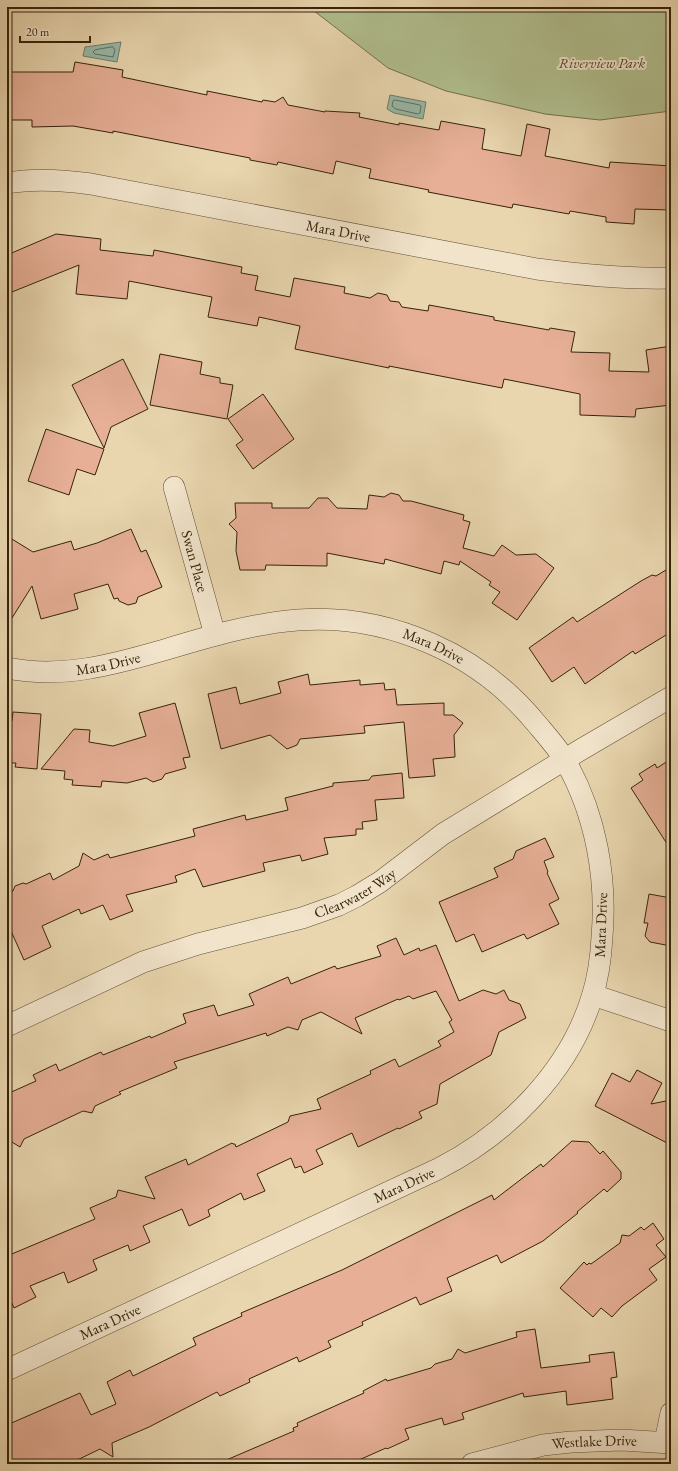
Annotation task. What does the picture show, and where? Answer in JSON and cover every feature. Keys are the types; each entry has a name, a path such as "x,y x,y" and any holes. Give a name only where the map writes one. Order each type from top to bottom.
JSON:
{"street":[{"name":"Mara Drive","path":"7,184 43,180 91,184 537,269 610,277 671,278"},
{"name":"Swan Place","path":"174,487 215,634"},
{"name":"Mara Drive","path":"7,668 34,672 53,672 94,668 116,664 215,634 272,623 318,619 353,621 405,633 447,651 494,680 528,713 565,759 586,806 601,865 604,896 600,963 593,995 587,1013 566,1052 546,1082 510,1120 490,1137 464,1154 431,1172 7,1370"},
{"name":"Clearwater Way","path":"7,1026 161,955 198,944 302,918 339,905 380,882 444,834 565,759 671,697"},
{"path":"593,995 671,1021"},
{"path":"668,1442 671,1413"},
{"name":"Westlake Drive","path":"472,1464 543,1445 597,1440 668,1442"}],"green space":[{"name":"Riverview Park","path":"309,7 671,7 671,111 600,120 545,114 446,91 388,68"}],"water":[{"path":"121,42 117,62 83,56 85,47"},
{"path":"390,95 426,102 423,119 394,113 387,109"}],"building":[{"path":"75,62 123,70 122,77 207,95 207,91 262,102 263,100 275,102 283,97 288,105 325,112 360,113 359,117 399,125 399,123 439,130 441,121 485,129 482,149 521,156 527,124 550,129 545,156 609,168 610,162 671,166 671,210 635,209 634,224 606,222 606,217 570,211 569,214 513,204 512,208 428,192 429,190 369,178 371,169 336,161 333,174 278,162 277,165 250,160 250,158 113,131 113,133 73,126 32,127 32,120 11,120 11,72 73,72"},
{"path":"56,234 101,239 100,250 153,256 154,250 242,267 241,273 258,276 255,290 290,297 294,278 345,287 344,293 370,298 378,293 387,295 390,301 399,302 402,307 428,311 429,305 494,317 494,320 549,330 550,328 575,332 571,352 610,353 609,371 649,372 646,350 671,346 671,405 636,409 635,417 580,415 580,394 504,379 502,388 389,366 389,368 295,349 300,326 259,317 257,326 208,317 212,297 129,281 127,299 76,294 79,265 7,294 7,255"},
{"path":"160,354 202,362 200,374 220,378 220,383 233,385 227,419 150,405"},
{"path":"123,359 148,409 111,427 104,448 72,385"},
{"path":"263,394 294,439 253,469 236,445 243,440 228,419"},
{"path":"46,429 104,449 95,475 77,469 69,495 28,481"},
{"path":"391,493 399,495 403,501 411,501 464,515 463,520 470,522 463,548 494,556 502,545 516,555 536,554 554,568 517,620 492,603 500,592 489,585 491,582 460,561 459,565 444,561 441,574 385,559 384,564 327,553 327,566 266,565 265,570 240,570 236,551 237,532 229,524 236,518 235,503 272,503 272,508 309,508 318,498 328,498 337,508 367,509 369,495 384,497"},
{"path":"131,529 141,552 146,550 162,587 138,597 136,603 128,605 119,601 118,598 114,599 108,584 74,594 78,609 41,619 32,586 7,626 7,536 33,552 71,541 74,550 97,543"},
{"path":"671,567 671,632 635,654 633,651 585,684 574,667 552,682 529,648 573,617 577,622 641,581 652,575 656,576"},
{"path":"308,674 310,685 360,680 360,685 384,683 385,690 395,689 397,705 444,703 444,715 453,715 463,723 454,735 455,757 433,759 435,776 409,778 404,722 364,726 365,733 300,739 297,745 287,749 270,735 221,749 208,694 236,687 240,704 281,693 278,682"},
{"path":"175,703 190,757 183,758 186,768 165,774 162,779 153,782 146,778 127,783 102,781 101,787 72,785 73,780 64,779 65,771 41,769 74,729 90,730 89,742 113,746 146,736 139,713"},
{"path":"13,712 41,714 37,769 15,767 16,763 7,763 7,720 12,721"},
{"path":"671,759 671,850 631,788 643,780 639,774 655,764 657,768"},
{"path":"402,773 404,798 375,800 377,820 362,822 363,829 356,829 356,835 324,838 328,854 302,861 300,855 263,863 265,871 203,887 195,869 175,876 177,882 126,895 133,911 110,920 103,905 81,914 79,909 42,926 51,947 24,960 7,922 7,893 13,891 15,886 23,883 26,884 50,873 53,880 79,866 83,853 94,860 108,854 110,858 195,836 193,829 245,815 246,820 288,810 285,798 333,786 333,783 369,780 372,776"},
{"path":"545,838 554,857 544,861 548,872 547,873 559,899 549,904 559,924 527,939 524,934 482,952 474,934 456,942 439,902 498,877 494,868 513,859 516,851"},
{"path":"649,894 671,898 671,946 650,942 645,936 648,923 644,923"},
{"path":"396,938 404,955 419,948 420,951 436,945 459,1001 483,990 496,994 504,990 509,1000 520,1004 526,1018 499,1032 491,1055 440,1084 437,1104 419,1112 422,1118 358,1147 352,1133 316,1150 323,1164 304,1173 301,1166 295,1168 291,1158 257,1174 265,1191 244,1200 241,1193 208,1210 210,1216 189,1226 182,1209 143,1226 150,1242 130,1251 128,1245 93,1260 97,1270 68,1283 64,1272 30,1286 36,1297 14,1308 7,1292 7,1256 95,1219 90,1208 116,1197 118,1190 155,1199 145,1177 186,1159 188,1165 232,1143 235,1144 236,1147 288,1122 290,1116 321,1109 317,1099 371,1074 370,1071 395,1059 399,1067 441,1046 438,1041 454,1032 449,1022 452,1020 436,991 413,999 409,996 399,1000 398,999 355,1018 362,1034 321,1012 302,1020 298,1030 288,1027 267,1036 266,1033 174,1062 177,1068 119,1092 121,1094 95,1106 92,1113 83,1111 24,1139 20,1147 7,1139 7,1094 36,1081 33,1075 56,1064 59,1071 101,1052 103,1055 150,1036 151,1038 186,1023 183,1014 214,1005 218,1016 254,1005 249,994 288,977 291,984 335,966 337,969 381,956 377,946"},
{"path":"637,1070 662,1083 651,1104 671,1100 671,1145 595,1106 612,1073 630,1082"},
{"path":"572,1141 589,1142 600,1154 603,1151 621,1172 621,1179 607,1192 604,1189 577,1212 578,1213 543,1241 501,1263 497,1255 447,1278 452,1291 420,1305 416,1297 362,1322 363,1325 328,1341 331,1347 299,1362 297,1357 249,1379 250,1382 220,1396 217,1392 149,1427 112,1443 113,1457 100,1449 69,1464 7,1464 7,1425 80,1393 91,1415 116,1404 107,1382 130,1370 133,1376 196,1345 193,1338 242,1316 241,1313 342,1270 492,1195 494,1200 541,1164 543,1167"},
{"path":"653,1223 664,1239 656,1245 666,1257 649,1269 657,1280 622,1306 612,1317 601,1308 593,1317 560,1288 584,1262 587,1265 589,1263 591,1264 620,1243 622,1235 629,1236 641,1227 644,1230"},
{"path":"535,1329 541,1368 590,1362 589,1355 614,1352 617,1377 611,1378 613,1399 567,1405 566,1391 524,1397 523,1393 462,1413 464,1419 444,1425 442,1418 405,1429 409,1439 350,1464 217,1464 294,1431 293,1428 298,1426 297,1423 364,1393 363,1391 386,1379 387,1381 431,1368 435,1364 452,1359 458,1349 465,1353 517,1337 516,1332"}]}
